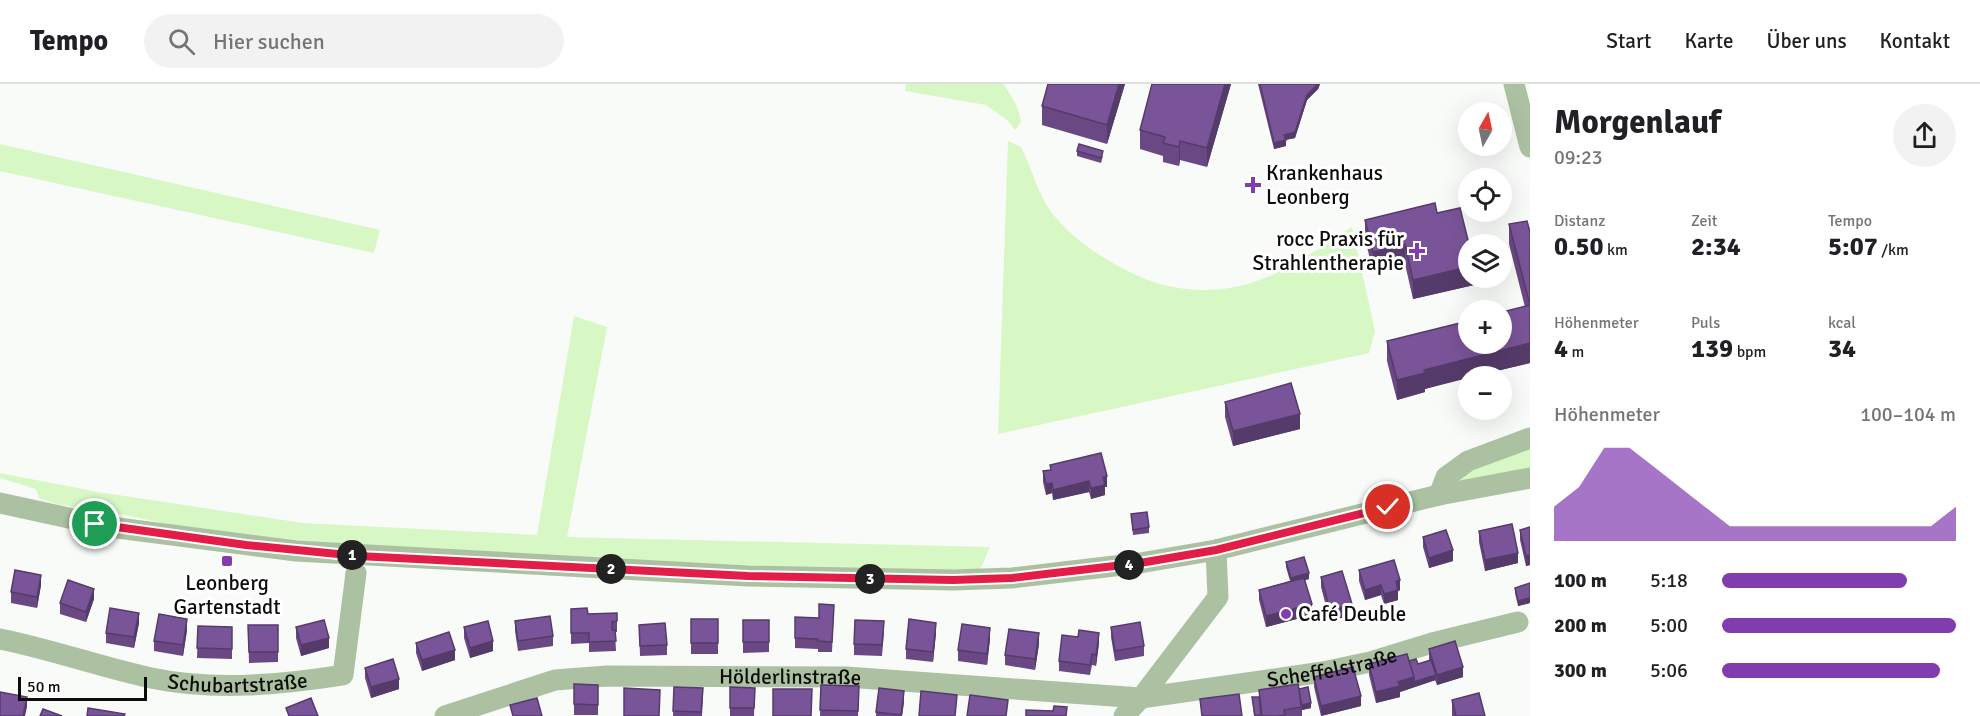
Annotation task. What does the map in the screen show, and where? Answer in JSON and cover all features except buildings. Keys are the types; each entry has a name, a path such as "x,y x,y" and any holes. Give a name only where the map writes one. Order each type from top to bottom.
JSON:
{"street":[{"path":"1514,84 1530,147"},
{"path":"1439,495 1446,477 1468,461 1530,438"},
{"path":"0,503 110,527 296,551 748,576 953,580 1012,578 1140,563 1216,550 1439,495 1530,478"},
{"path":"1124,716 1141,698 1218,597 1219,573 1216,550"},
{"name":"Schubartstraße","path":"0,639 153,678 204,685 273,684 343,675 356,573"},
{"name":"Scheffelstraße","path":"1141,698 1323,672 1518,622"},
{"name":"Hölderlinstraße","path":"445,716 555,680 607,676 846,677 1141,698"}],"green space":[{"path":"906,84 1003,84 1015,102 1021,122 1015,130 1007,120 986,105 905,91"},
{"path":"1008,141 1021,147 1047,206 1067,230 1083,244 1110,261 1140,277 1161,284 1202,290 1244,285 1286,268 1352,227 1375,331 1369,353 998,434"},
{"path":"0,144 380,230 374,253 0,171"},
{"path":"574,316 607,327 567,537 990,547 980,570 778,567 365,548 199,531 130,516 56,504 39,498 36,489 0,478 0,473 98,492 303,523 537,535"},
{"path":"1530,438 1530,478 1439,495 1446,477"}],"place":[{"name":"Krankenhaus Leonberg","path":"1253,185"},
{"name":"rocc Praxis für Strahlentherapie","path":"1417,251"},
{"name":"Leonberg Gartenstadt","path":"227,561"},
{"name":"Café Deuble","path":"1286,614"}],"route":[{"path":"95,524 246,545 358,556 748,576 953,580 1012,578 1140,563 1216,550 1388,507"}]}
